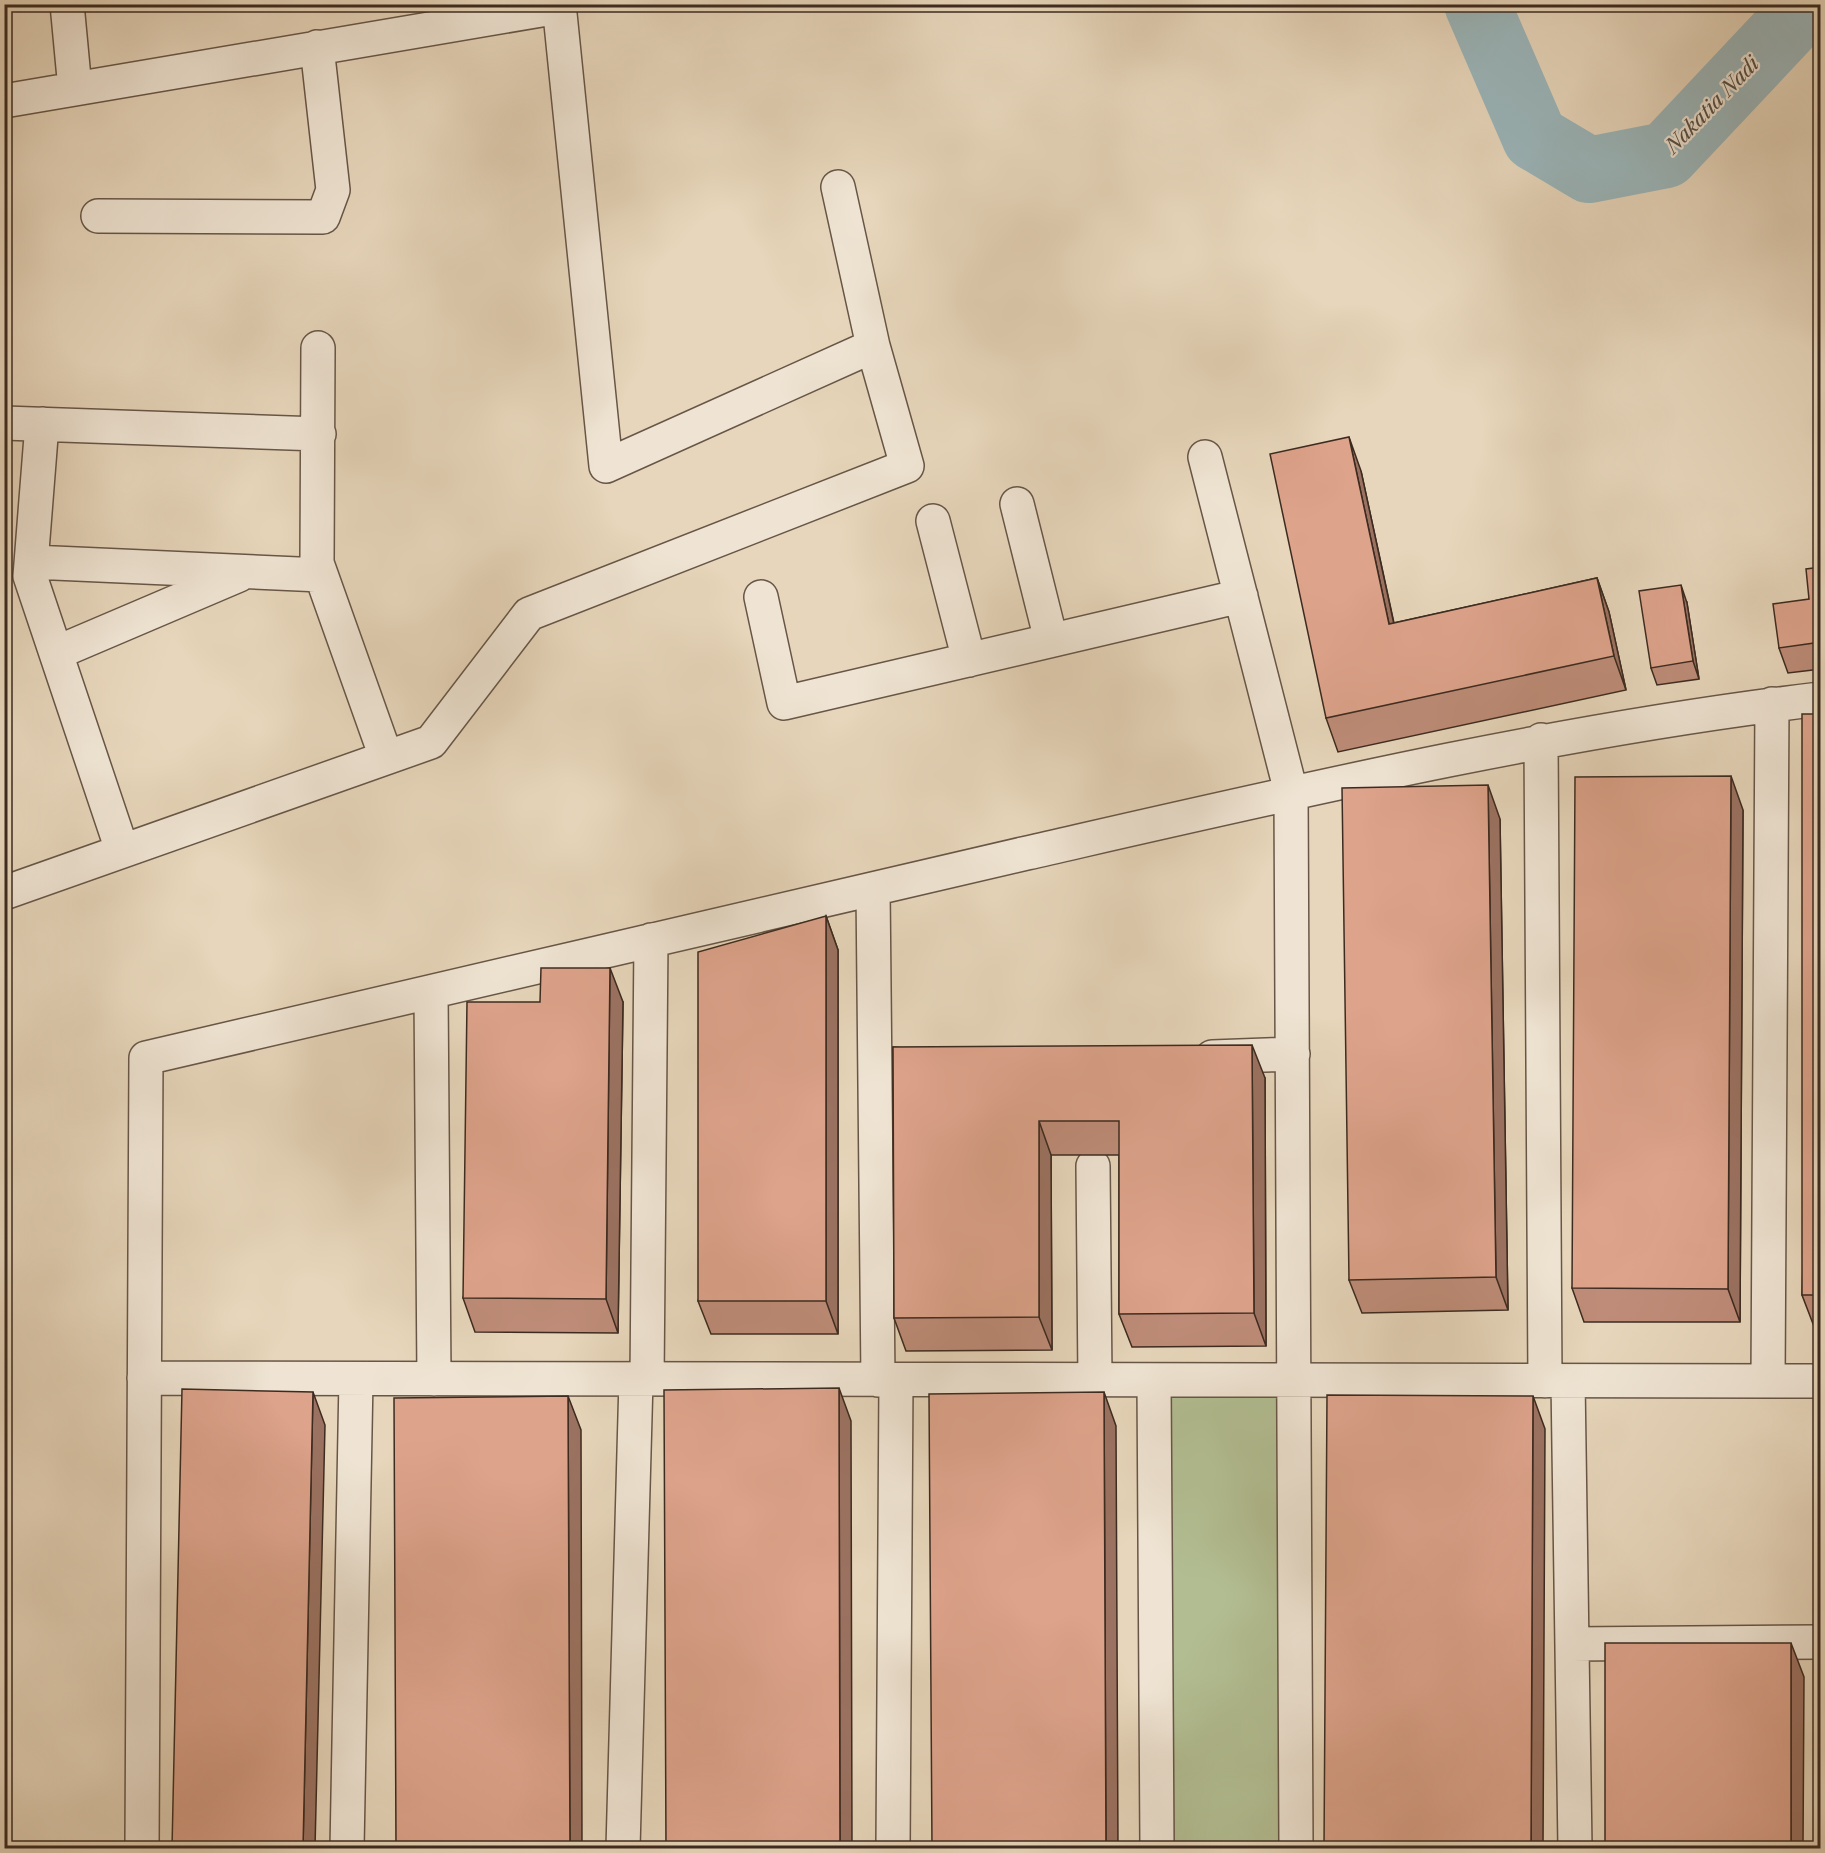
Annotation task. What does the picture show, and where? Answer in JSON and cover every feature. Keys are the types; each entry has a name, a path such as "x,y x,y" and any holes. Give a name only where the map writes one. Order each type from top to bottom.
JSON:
{"street":[{"path":"67,4 75,89"},
{"path":"4,100 559,6 606,466 873,346"},
{"path":"98,216 323,217 333,190 318,47"},
{"path":"4,893 431,742 530,614 907,466 873,346 838,187"},
{"path":"318,348 317,563 386,757"},
{"path":"4,423 319,434"},
{"path":"42,424 30,576 122,850"},
{"path":"1205,457 1291,792 1296,1381 1296,1848"},
{"path":"1017,504 1051,640"},
{"path":"933,521 969,660"},
{"path":"32,562 321,575"},
{"path":"56,653 247,572"},
{"path":"761,597 784,703 1240,596"},
{"path":"142,1848 146,1058 1291,792 1541,741 1703,712 1821,699"},
{"path":"1768,1381 1772,704"},
{"path":"1541,741 1556,1381 1572,1644 1575,1848"},
{"path":"873,889 875,1066 887,1380 893,1848"},
{"path":"623,1848 642,1379 651,940"},
{"path":"431,992 434,1379"},
{"path":"1185,1057 1293,1054"},
{"path":"875,1066 911,1065"},
{"path":"1093,1166 1095,1381"},
{"path":"144,1378 1821,1381"},
{"path":"347,1848 356,1379"},
{"path":"1154,1381 1157,1848"},
{"path":"1572,1644 1821,1642"}],"green space":[{"path":"1154,1381 1295,1381 1296,1848 1157,1848"}],"building":[{"path":"1349,437 1389,624 1597,578 1614,656 1326,718 1270,454"},
{"path":"1821,567 1821,642 1779,648 1773,604 1809,599 1806,569"},
{"path":"1681,585 1693,661 1651,668 1639,591"},
{"path":"1802,714 1821,714 1821,1295 1802,1295"},
{"path":"1731,776 1728,1289 1572,1288 1575,777"},
{"path":"1488,785 1496,1277 1349,1280 1342,788"},
{"path":"826,916 826,1301 698,1301 698,952"},
{"path":"541,968 610,968 606,1299 463,1298 467,1002 540,1002"},
{"path":"1252,1045 1254,1313 1119,1314 1119,1121 1039,1121 1039,1317 894,1318 893,1047"},
{"path":"839,1388 840,1848 666,1848 664,1390"},
{"path":"182,1389 313,1392 303,1848 172,1848"},
{"path":"1104,1392 1106,1848 932,1848 929,1394"},
{"path":"1327,1395 1533,1396 1531,1848 1324,1848"},
{"path":"568,1396 570,1848 396,1848 394,1398"},
{"path":"1605,1643 1791,1643 1791,1848 1605,1848"}],"waterway":[{"name":"Nakatia Nadi","path":"1477,4 1535,138 1589,170 1666,155 1808,4"}]}
